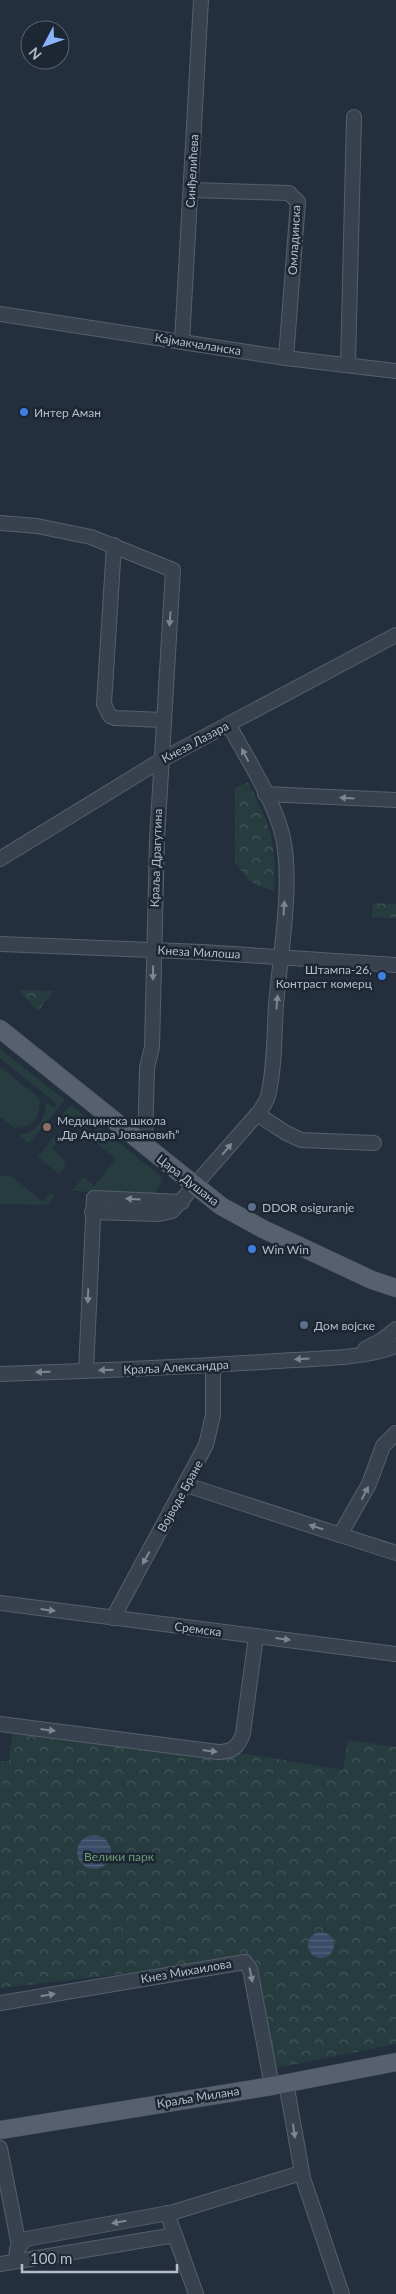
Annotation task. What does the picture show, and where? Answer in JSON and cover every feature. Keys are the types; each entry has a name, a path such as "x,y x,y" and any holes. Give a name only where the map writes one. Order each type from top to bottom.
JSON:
{"main road":[{"name":"Цара Душана","path":"0,1029 221,1206 240,1218 372,1280 396,1288"},
{"name":"Цара Душана","path":"372,1280 396,1301"},
{"name":"Краља Милана","path":"0,2130 279,2084 396,2062"}],"street":[{"name":"Синђелићева","path":"182,342 201,0"},
{"path":"348,365 354,117"},
{"name":"Омладинска","path":"191,190 289,193 298,202 286,358"},
{"name":"Кајмакчаланска","path":"0,314 286,358 396,371"},
{"path":"0,523 37,526 91,537 114,545 104,704 110,716 115,718 163,720"},
{"name":"Краља Драгутина","path":"114,545 173,570 161,760 152,1047 147,1068 146,1147"},
{"name":"Кнеза Лазара","path":"0,859 161,760 396,635"},
{"path":"86,1371 92,1212 159,1214 172,1211 182,1202 257,1114 267,1098 270,1083 286,891 285,851 278,822 229,725"},
{"path":"265,794 396,800"},
{"name":"Кнеза Милоша","path":"1,944 154,950 396,965"},
{"path":"257,1114 286,1133 301,1140 374,1143"},
{"name":"Краља Александра","path":"351,1355 376,1344 396,1329"},
{"name":"Краља Александра","path":"0,1374 213,1365 351,1355 396,1346"},
{"name":"Војводе Бране","path":"113,1618 206,1445 212,1424 213,1365"},
{"path":"340,1535 369,1484 383,1446 396,1433"},
{"path":"186,1485 396,1553"},
{"name":"Сремска","path":"0,1604 396,1654"},
{"path":"0,1724 216,1751 230,1751 238,1746 243,1733 256,1636"},
{"name":"Кнез Михаилова","path":"0,2003 245,1962 250,1969 279,2084"},
{"path":"279,2084 301,2173 342,2294"},
{"path":"0,2148 19,2246"},
{"path":"16,2261 22,2241 32,2237 167,2214 301,2173"},
{"path":"167,2214 196,2294"},
{"path":"0,2264 175,2235"}],"green space":[{"path":"248,782 267,823 273,846 274,891 256,885 248,879 235,863 235,788"},
{"path":"373,903 396,904 396,918 372,917"},
{"path":"22,990 53,991 38,1011 20,992"},
{"path":"0,1049 65,1100 29,1143 18,1134 30,1132 39,1125 46,1108 46,1102 54,1108 57,1104 0,1058"},
{"path":"0,1067 39,1098 39,1110 35,1120 27,1126 15,1128 0,1117"},
{"path":"71,1105 90,1120 91,1125 85,1133 62,1115"},
{"path":"96,1128 101,1128 163,1178 155,1195 72,1191 83,1177 94,1186 116,1159 89,1137"},
{"path":"54,1136 59,1140 52,1149 66,1161 63,1165 65,1167 59,1174 38,1157"},
{"path":"10,1175 43,1202 51,1193 55,1196 48,1205 0,1204 0,1176"},
{"name":"Велики парк","path":"13,1727 212,1748 343,1770 348,1740 396,1747 396,2044 276,2068 254,1959 0,1988 0,1761 9,1761"}],"water":[{"path":"94,1835 106,1840 111,1852 106,1864 94,1869 82,1864 77,1852 82,1840"},
{"path":"321,1932 331,1935 334,1945 331,1955 321,1958 311,1955 308,1945 311,1935"}],"place":[{"name":"Интер Аман","path":"24,412"},
{"name":"Штампа-26, Контраст комерц","path":"382,976"},
{"name":"Медицинска школа „Др Андра Јовановић”","path":"47,1127"},
{"name":"DDOR osiguranje","path":"252,1207"},
{"name":"Win Win","path":"252,1249"},
{"name":"Дом војске","path":"304,1325"}]}
